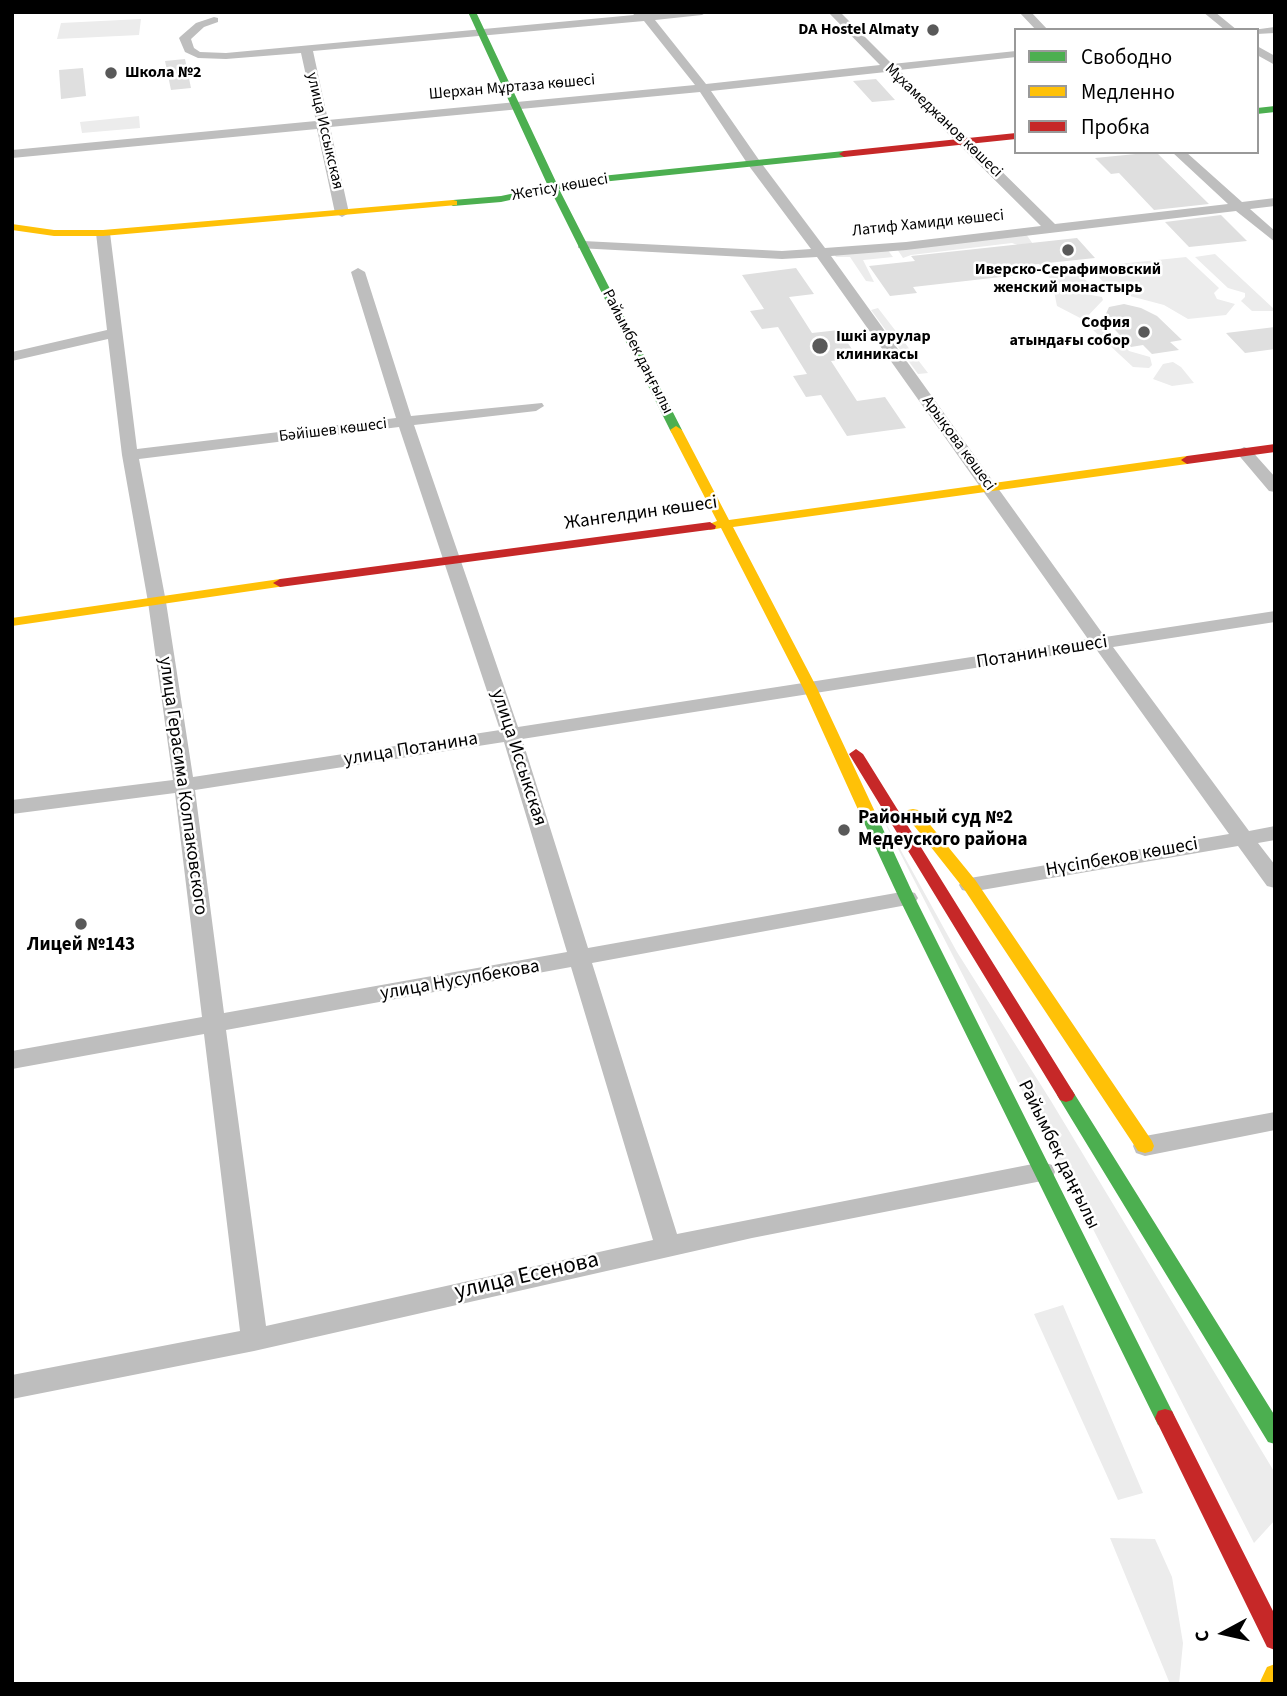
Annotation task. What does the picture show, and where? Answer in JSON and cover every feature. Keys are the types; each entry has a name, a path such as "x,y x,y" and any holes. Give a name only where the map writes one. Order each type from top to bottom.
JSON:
{"main road":[{"name":"Райымбек даңғылы","path":"472,12 553,186 723,523 810,688 907,898 1275,1639"},
{"name":"Жетісу көшесі","path":"12,227 54,233 103,233 501,199 553,186 1014,136"},
{"path":"501,199 546,203 566,212"},
{"name":"Жангелдин көшесі","path":"12,622 1275,447"},
{"name":"Райымбек даңғылы","path":"810,688 846,737 1275,1435"},
{"name":"Райымбек даңғылы","path":"846,737 887,782 970,885 1092,1063 1145,1146"},
{"path":"1270,1684 1275,1675"}],"street":[{"path":"214,20 192,30 185,38 189,50 198,55 212,57 482,33 642,15 702,12"},
{"name":"Мұхамеджанов көшесі","path":"833,12 1052,229"},
{"path":"1024,12 1041,28"},
{"path":"1208,12 1229,28"},
{"name":"Арықова көшесі","path":"642,15 703,88 754,163 1275,881"},
{"name":"улица Иссыкская","path":"306,48 342,213"},
{"path":"1259,50 1275,62"},
{"name":"Шерхан Мұртаза көшесі","path":"12,154 703,88 1014,54"},
{"path":"1180,154 1275,238"},
{"name":"Латиф Хамиди көшесі","path":"583,245 782,255 906,246 1275,202"},
{"name":"улица Герасима Колпаковского","path":"103,233 130,455 157,603 184,785 254,1340"},
{"name":"улица Иссыкская","path":"358,272 405,422 511,734 668,1246"},
{"path":"12,357 114,333"},
{"name":"Бәйішев көшесі","path":"130,455 536,406"},
{"path":"1244,452 1275,487"},
{"name":"Потанин көшесі","path":"810,688 1275,616"},
{"name":"улица Потанина","path":"12,807 184,785 810,688"},
{"name":"Нүсіпбеков көшесі","path":"970,885 1275,832"},
{"name":"улица Нусупбекова","path":"12,1060 582,959 907,898"},
{"path":"1145,1146 1275,1121"},
{"name":"улица Есенова","path":"12,1387 254,1340 668,1246 1043,1172"}],"shaded area":[{"path":"141,19 139,35 57,39 61,23"},
{"path":"139,116 140,128 82,133 80,122"},
{"path":"1026,234 1035,247 1029,249 1012,243 903,258 897,249"},
{"path":"887,249 893,257 863,260 874,282 866,281 850,257 836,257 834,254"},
{"path":"1041,254 1055,266 1070,267 1088,282 1080,293 1102,297 1103,300 1084,320 1057,306 1052,281 1032,255"},
{"path":"1215,254 1274,309 1273,311 1252,311 1241,301 1245,293 1228,288 1195,257"},
{"path":"1186,257 1219,288 1214,293 1217,299 1235,304 1226,315 1188,319 1164,305 1111,291 1090,267"},
{"path":"878,308 928,373 918,374 871,310"},
{"path":"1105,327 1129,351 1150,357 1152,365 1149,368 1133,367 1093,330"},
{"path":"1173,362 1181,367 1194,383 1172,386 1153,379 1163,364"},
{"path":"872,798 957,952 1051,1101 1275,1473 1275,1520 1254,1543"},
{"path":"1063,1305 1143,1493 1118,1500 1034,1314"},
{"path":"1110,1538 1155,1539 1172,1577 1183,1643 1179,1684 1170,1684"}],"building":[{"path":"185,59 191,88 171,90 165,61"},
{"path":"83,68 86,96 61,99 59,70"},
{"path":"876,79 895,100 872,102 853,81"},
{"path":"1158,154 1209,204 1154,210 1119,173 1111,174 1095,158"},
{"path":"1221,215 1247,241 1189,247 1165,222"},
{"path":"1077,238 1095,258 1029,265 1036,273 913,287 917,293 890,296 869,266 915,261 911,256"},
{"name":"Ішкі аурулар клиникасы","path":"796,268 814,294 789,297 812,333 839,330 858,358 831,361 857,401 885,397 906,428 847,436 821,395 806,397 793,376 807,374 778,327 762,329 750,311 764,309 742,275"},
{"name":"София атындағы собор","path":"1124,304 1157,316 1182,340 1170,342 1179,350 1152,354 1143,345 1131,347 1104,318 1109,307"},
{"path":"1275,327 1275,349 1245,353 1226,333"}],"traffic: fast":[{"path":"472,12 553,186 676,430"},
{"path":"1259,111 1275,109"},
{"path":"453,203 501,199 582,181 844,154"},
{"path":"868,814 1165,1418"},
{"path":"1066,1095 1275,1435"}],"traffic: slow":[{"path":"12,227 54,233 103,233 453,203"},
{"path":"676,430 810,688 868,814"},
{"path":"710,526 1187,460"},
{"path":"12,622 280,583"},
{"path":"913,814 970,885 1145,1146"},
{"path":"1270,1684 1275,1675"}],"traffic: jam":[{"path":"844,154 1014,136"},
{"path":"1187,460 1275,448"},
{"path":"280,583 710,526"},
{"path":"856,754 1066,1095"},
{"path":"1165,1418 1275,1639"}],"place":[{"name":"DA Hostel Almaty","path":"933,30"},
{"name":"Школа №2","path":"111,73"},
{"name":"Иверско-Серафимовский женский монастырь","path":"1068,250"},
{"name":"София атындағы собор","path":"1144,332"},
{"name":"Ішкі аурулар клиникасы","path":"820,346"},
{"name":"Районный суд №2 Медеуского района","path":"844,830"},
{"name":"Лицей №143","path":"81,924"}]}
